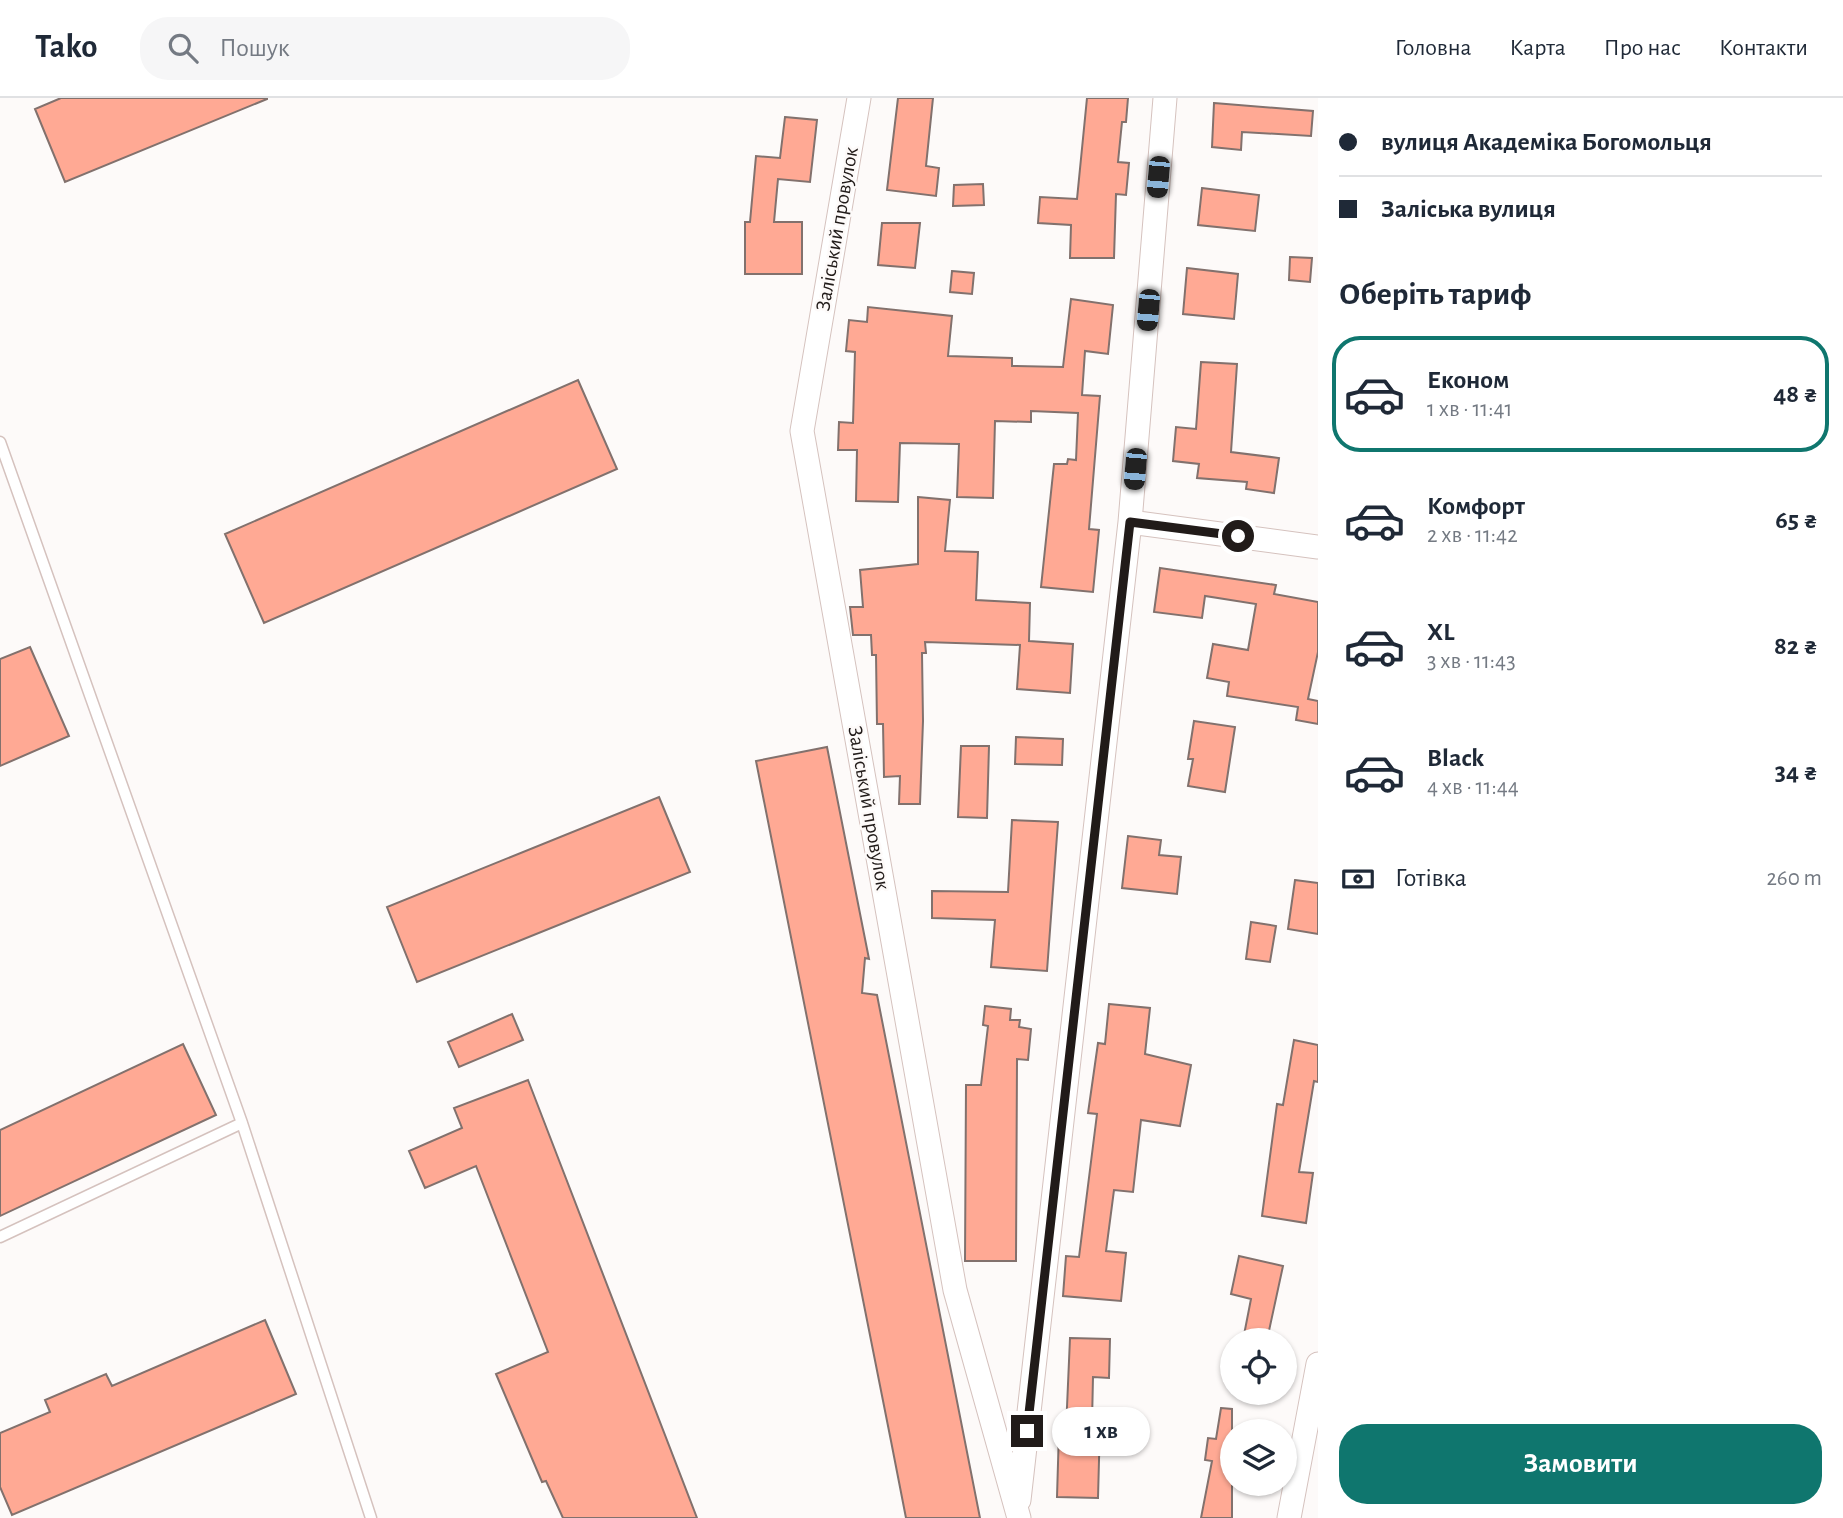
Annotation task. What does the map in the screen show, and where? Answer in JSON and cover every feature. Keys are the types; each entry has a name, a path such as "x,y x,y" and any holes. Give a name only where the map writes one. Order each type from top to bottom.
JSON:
{"street":[{"name":"Заліський провулок","path":"859,98 802,432 955,1290 1018,1516"},
{"path":"1018,1516 1130,522 1165,98"},
{"path":"1130,522 1318,547"},
{"path":"1289,1518 1318,1364"}],"lane":[{"path":"0,443 242,1123 371,1518"},
{"path":"0,1237 242,1123"}],"building":[{"path":"61,98 267,99 65,182 35,109"},
{"path":"898,98 933,98 926,166 939,168 936,196 887,190"},
{"path":"1087,98 1128,98 1126,122 1122,122 1118,162 1129,163 1126,195 1116,194 1114,258 1070,258 1071,225 1038,223 1040,197 1077,199"},
{"path":"1214,103 1313,111 1311,136 1242,132 1241,150 1212,147"},
{"path":"785,117 817,120 810,182 778,179 774,222 802,222 802,274 745,274 745,222 750,222 756,156 780,158"},
{"path":"983,184 984,205 953,206 954,185"},
{"path":"1202,188 1259,195 1255,231 1198,225"},
{"path":"882,223 920,223 915,268 878,265"},
{"path":"1290,257 1312,258 1310,282 1289,280"},
{"path":"1187,268 1238,274 1234,319 1183,314"},
{"path":"952,271 974,273 972,294 950,292"},
{"path":"1071,299 1113,305 1108,354 1085,351 1082,395 1100,396 1089,529 1099,530 1093,592 1041,587 1054,464 1067,464 1068,459 1076,460 1078,413 1031,411 1031,422 995,421 993,498 957,497 959,444 900,443 898,502 856,501 857,450 838,450 839,422 853,423 855,352 846,351 849,320 867,322 868,307 952,316 948,356 1012,358 1012,366 1063,367"},
{"path":"1201,362 1237,364 1231,452 1279,458 1274,493 1246,489 1247,482 1197,478 1199,464 1173,461 1176,427 1196,429"},
{"path":"578,380 617,469 264,623 225,534"},
{"path":"918,497 950,500 945,551 978,552 976,600 1030,603 1029,641 1073,644 1070,693 1017,689 1020,645 925,642 926,653 922,653 920,804 899,804 900,776 884,777 883,724 877,724 876,655 872,655 871,635 853,635 850,607 863,607 860,570 918,564"},
{"path":"1160,568 1276,585 1274,594 1318,602 1318,652 1308,699 1318,701 1318,724 1296,720 1298,707 1227,696 1229,682 1207,678 1213,644 1248,650 1256,604 1205,596 1202,618 1154,612"},
{"path":"30,647 69,736 0,766 0,659"},
{"path":"1194,721 1235,727 1225,792 1188,786 1193,759 1188,759"},
{"path":"1016,737 1063,739 1062,765 1015,764"},
{"path":"961,746 989,746 987,818 958,817"},
{"path":"827,747 869,959 865,958 862,993 877,995 980,1518 906,1518 756,761"},
{"path":"659,797 690,872 417,982 387,907"},
{"path":"1012,820 1058,822 1047,971 991,967 995,920 932,918 932,891 1008,892"},
{"path":"1128,836 1161,840 1159,855 1181,857 1177,894 1122,888"},
{"path":"1295,880 1318,883 1318,934 1288,929"},
{"path":"1251,922 1276,926 1270,962 1246,959"},
{"path":"1109,1004 1150,1008 1145,1054 1191,1065 1180,1126 1141,1120 1133,1192 1114,1190 1106,1251 1126,1253 1121,1301 1063,1296 1066,1256 1079,1257 1097,1114 1088,1113 1098,1043 1105,1044"},
{"path":"985,1006 1011,1009 1010,1020 1020,1020 1019,1027 1031,1029 1028,1060 1017,1059 1016,1261 965,1261 966,1085 981,1085 988,1026 983,1025"},
{"path":"512,1014 523,1040 459,1067 448,1042"},
{"path":"1294,1040 1318,1045 1318,1082 1314,1081 1299,1172 1313,1173 1306,1223 1262,1216 1277,1104 1283,1105"},
{"path":"183,1044 216,1115 0,1216 0,1130"},
{"path":"528,1080 697,1518 563,1518 546,1481 542,1482 496,1374 548,1352 476,1166 425,1188 409,1151 462,1128 454,1108"},
{"path":"1239,1256 1283,1266 1270,1328 1245,1328 1251,1299 1231,1294"},
{"path":"265,1320 296,1394 12,1515 0,1487 0,1433 50,1412 45,1400 106,1374 112,1386"},
{"path":"1070,1338 1110,1339 1109,1378 1093,1377 1092,1422 1100,1423 1098,1498 1057,1497 1059,1430 1066,1430"},
{"path":"1221,1408 1232,1409 1232,1419 1220,1419 1220,1496 1232,1496 1232,1518 1201,1518 1212,1461 1205,1460 1208,1438 1216,1439"}],"route":[{"path":"1027,1431 1130,522 1238,536"}]}
